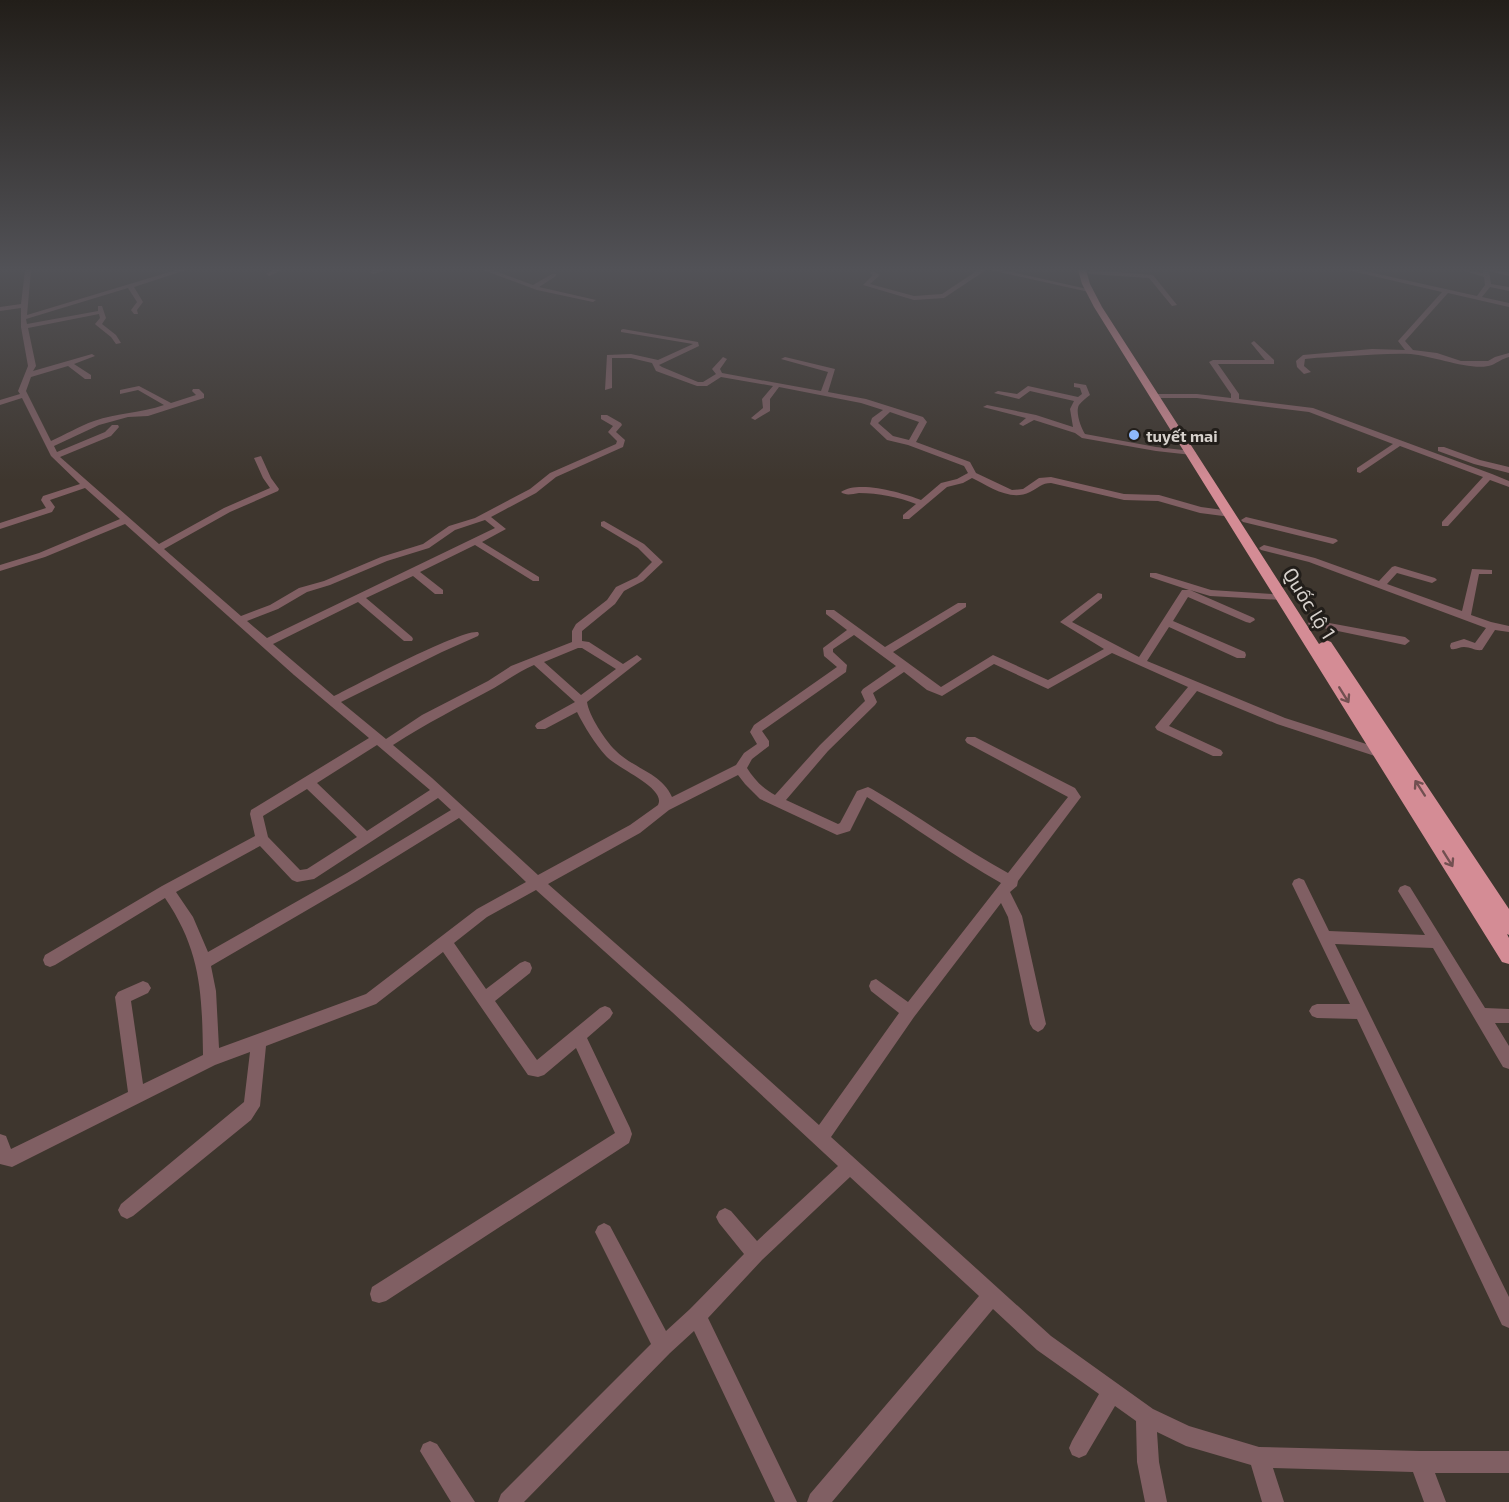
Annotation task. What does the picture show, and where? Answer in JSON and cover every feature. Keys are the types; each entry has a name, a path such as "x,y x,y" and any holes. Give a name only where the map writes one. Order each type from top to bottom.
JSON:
{"highway":[{"name":"Quốc lộ 1","path":"1123,340 1246,520 1509,926"},
{"name":"Quốc lộ 1","path":"1127,340 1162,396 1192,453 1509,955"}],"street":[{"path":"27,340 32,366 22,387 24,395 52,451 86,485 298,672 428,780 459,812 1044,1343 1146,1416 1186,1436 1259,1457 1509,1462"},
{"path":"608,388 609,356 631,356 657,362 697,344 674,340"},
{"path":"1402,340 1400,342 1411,352"},
{"path":"1235,400 1235,394 1213,362 1270,362 1254,344"},
{"path":"1307,372 1300,367 1303,357 1325,354 1372,351 1411,352 1434,355 1464,364 1490,363 1497,358 1509,355"},
{"path":"29,375 92,356"},
{"path":"720,375 716,369 723,358"},
{"path":"785,359 832,371 824,392"},
{"path":"657,362 655,364 659,369 699,385 720,375 778,384 824,392 833,397 863,401 924,421 911,443"},
{"path":"69,363 88,377"},
{"path":"755,418 766,409 766,399 778,384"},
{"path":"1077,385 1083,387 1086,394 1074,409 1078,431 1082,436 1192,453"},
{"path":"123,392 139,387 171,406"},
{"path":"998,393 1019,397 1028,388 1081,400"},
{"path":"52,451 100,421 128,415 141,416 201,396 196,391"},
{"path":"0,404 24,395"},
{"path":"1162,396 1197,396 1310,410 1490,476 1508,476"},
{"path":"987,406 1078,431"},
{"path":"889,410 875,420 874,424 890,438 911,443 967,464 972,474 1011,493 1025,490 1042,480 1051,480 1124,497 1159,498 1200,510 1231,514"},
{"path":"240,620 274,607 303,590 349,575 384,559 426,546 452,528 485,516 541,486 553,475 622,443 612,432 618,425 604,417"},
{"path":"1023,424 1031,417"},
{"path":"52,451 108,434 116,428"},
{"path":"1360,470 1400,443"},
{"path":"1441,449 1508,476"},
{"path":"158,548 227,510 273,490 275,488 267,478 258,458"},
{"path":"906,517 944,485 960,482 972,474"},
{"path":"1445,524 1490,476"},
{"path":"0,526 50,510 51,507 45,500 46,498 86,485"},
{"path":"845,492 860,490 899,494 922,503"},
{"path":"266,643 501,529 485,516"},
{"path":"0,568 42,555 126,520"},
{"path":"1246,520 1333,541"},
{"path":"577,644 577,631 580,626 611,602 620,589 640,579 658,562 641,546 604,524"},
{"path":"476,542 536,579"},
{"path":"1264,548 1312,560 1492,626 1509,629"},
{"path":"1380,585 1395,569 1432,580"},
{"path":"1466,616 1475,571 1489,572"},
{"path":"414,572 439,592"},
{"path":"1153,575 1210,592 1283,597"},
{"path":"1141,662 1186,592 1250,620"},
{"path":"1098,596 1065,622 1112,649 1281,721 1381,753"},
{"path":"358,597 408,639"},
{"path":"885,652 962,605"},
{"path":"830,612 931,687 942,692 993,659 1048,685 1112,649"},
{"path":"1167,622 1240,655"},
{"path":"1313,623 1405,641"},
{"path":"1455,646 1464,644 1478,647 1492,626"},
{"path":"0,1143 6,1158 12,1158 211,1059 371,999 482,913 635,829 666,806 740,768 748,756 763,746 763,741 756,732 758,728 793,701 840,671 842,665 827,651 854,630"},
{"path":"334,701 438,648 474,634"},
{"path":"438,791 317,871 302,877 293,873 262,839 256,814 308,782 485,688 514,669 577,644 585,645 623,669"},
{"path":"542,726 582,703 638,659"},
{"path":"536,661 582,703 582,710 611,754 658,786 666,796 666,806"},
{"path":"777,801 824,748 871,702 868,691 903,667"},
{"path":"1195,685 1161,727 1217,753"},
{"path":"820,1138 909,1012 1075,797 1071,792 970,740"},
{"path":"740,768 760,792 837,830 849,822 861,794 864,792 873,794 976,862 1007,887 1038,1024"},
{"path":"308,782 366,838"},
{"path":"202,963 352,877 459,812"},
{"path":"50,960 167,890 262,839"},
{"path":"1299,884 1509,1318"},
{"path":"167,890 190,924 202,963 210,1006 211,1059"},
{"path":"1405,891 1509,1061"},
{"path":"1325,938 1437,942"},
{"path":"444,941 534,1069 538,1069 605,1013"},
{"path":"485,999 525,968"},
{"path":"876,986 909,1012"},
{"path":"137,1095 123,996 143,988"},
{"path":"1317,1011 1359,1012"},
{"path":"1481,1015 1509,1016"},
{"path":"379,1294 623,1137 624,1134 578,1035"},
{"path":"127,1210 252,1106 259,1040"},
{"path":"509,1502 663,1346 697,1316 756,1254 850,1166"},
{"path":"725,1217 756,1254"},
{"path":"604,1232 663,1346"},
{"path":"818,1502 992,1296"},
{"path":"697,1316 786,1502"},
{"path":"1079,1448 1112,1391"},
{"path":"1146,1416 1148,1461 1156,1502"},
{"path":"430,1451 464,1502"},
{"path":"1259,1457 1273,1502"},
{"path":"1420,1462 1435,1502"}],"place":[{"name":"tuyết mai","path":"1134,435"}]}
